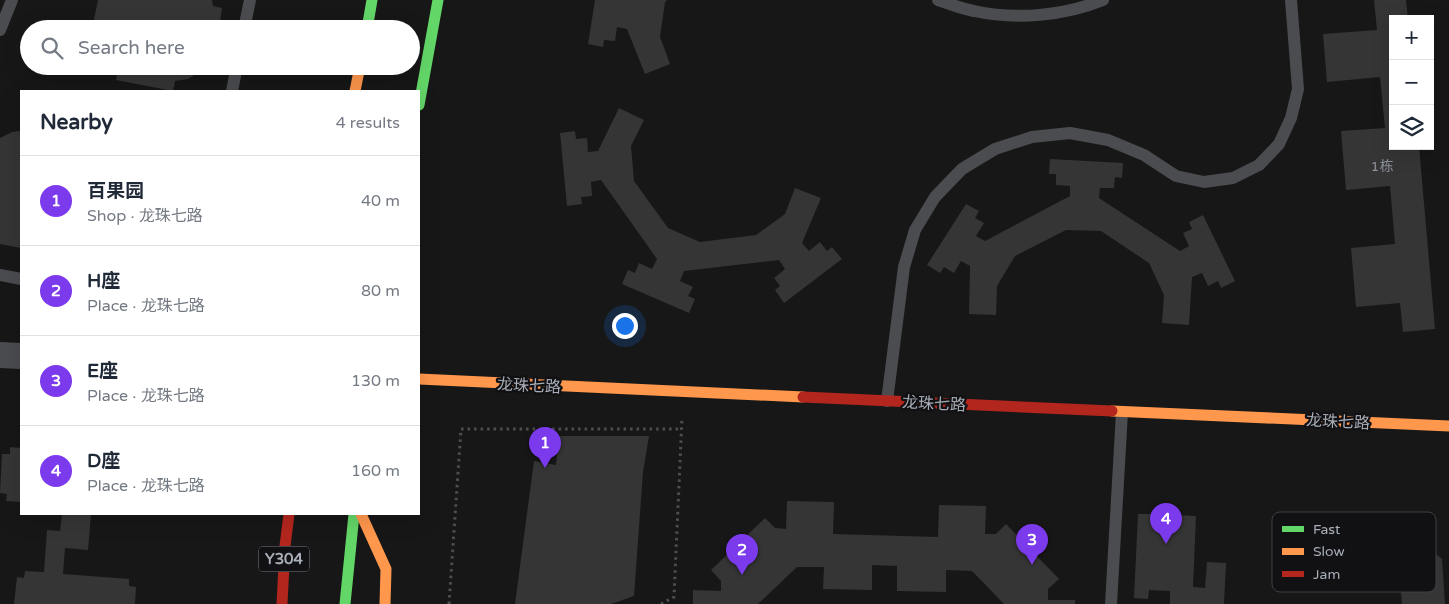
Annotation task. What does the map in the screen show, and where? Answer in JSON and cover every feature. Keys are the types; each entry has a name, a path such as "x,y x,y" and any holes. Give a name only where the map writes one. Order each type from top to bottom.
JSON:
{"street":[{"path":"369,20 372,0"},
{"path":"420,99 438,0"},
{"path":"355,90 358,75"},
{"path":"0,355 20,356"},
{"name":"龙珠七路","path":"420,379 1449,426"},
{"name":"Y304","path":"282,604 289,515"},
{"path":"345,604 354,515"},
{"path":"361,515 386,569 385,604"}],"lane":[{"path":"0,30 12,0"},
{"path":"246,20 250,0"},
{"path":"938,0 974,11 1014,16 1053,14 1091,5 1103,0"},
{"path":"887,401 904,267 915,230 935,197 962,169 995,149 1004,146 1032,137 1070,134 1108,140 1144,155 1176,176 1204,182 1233,178 1259,165 1279,144 1291,118 1298,89 1291,0"},
{"path":"232,90 235,75"},
{"path":"0,275 20,279"},
{"path":"1111,604 1122,412"}],"path":[{"path":"662,604 674,597 684,392"},
{"path":"449,604 461,429 681,428"}],"building":[{"path":"98,0 212,0 213,6 222,8 220,20 94,20"},
{"path":"595,0 667,0 665,2 660,37 670,64 645,74 627,29 617,27 615,41 604,40 603,47 588,44"},
{"path":"1374,0 1406,0 1408,15 1389,15 1389,150 1419,150 1435,329 1403,332 1400,303 1356,307 1351,248 1395,244 1390,186 1346,190 1341,131 1385,128 1380,77 1327,82 1323,34 1377,30"},
{"path":"117,75 194,75 188,79 175,81 173,90 116,80"},
{"path":"619,108 644,120 631,146 634,181 668,228 700,242 756,235 785,214 795,188 821,198 802,243 809,251 820,242 827,251 832,247 842,259 784,303 775,290 780,286 774,278 785,269 779,260 684,271 680,281 693,287 688,296 695,299 689,313 622,284 628,270 635,273 639,263 652,269 657,259 601,180 591,182 592,196 581,197 582,204 567,206 560,133 575,131 576,139 587,138 588,152 598,151"},
{"path":"20,131 20,248 0,244 0,138 12,132"},
{"path":"1050,159 1123,163 1122,178 1115,177 1114,188 1100,188 1099,198 1180,251 1189,246 1183,233 1192,229 1189,222 1203,215 1235,281 1221,288 1218,281 1208,286 1202,273 1192,277 1189,325 1162,323 1164,295 1149,263 1101,231 1066,230 1015,256 997,286 996,315 969,314 970,266 961,261 954,273 944,267 940,273 927,265 966,204 979,211 975,218 984,223 976,236 985,241 1070,196 1070,186 1056,185 1056,174 1049,174"},
{"path":"559,436 649,436 643,472 634,596 611,604 515,604 534,461 556,465"},
{"path":"10,447 20,448 20,502 6,501 7,494 0,493 2,454 10,454"},
{"path":"787,501 834,502 833,534 938,537 939,505 986,506 985,534 996,534 1006,524 1059,579 1048,589 1048,600 1075,600 1075,604 1004,604 972,571 946,570 946,592 897,591 897,566 872,565 872,590 823,589 824,567 797,567 758,604 693,604 693,590 721,591 721,581 711,570 765,518 775,528 786,529"},
{"path":"1138,514 1158,514 1157,525 1173,526 1173,515 1196,516 1193,587 1205,588 1207,562 1226,563 1224,604 1170,604 1170,591 1149,590 1148,599 1134,598"},
{"path":"62,515 91,515 88,550 65,548 63,574 129,579 129,586 136,587 135,604 14,604 17,577 24,578 25,571 44,572 47,530 60,531"},
{"path":"1436,554 1442,559 1445,604 1402,604 1401,592 1436,592"}],"traffic: fast":[{"path":"369,20 372,0"},
{"path":"420,99 438,0"},
{"path":"345,604 354,515"}],"traffic: slow":[{"path":"355,90 358,75"},
{"path":"420,379 803,397"},
{"path":"1112,411 1449,426"},
{"path":"361,515 386,569 385,604"}],"traffic: jam":[{"path":"803,397 1112,411"},
{"path":"282,604 289,515"}],"place":[{"name":"百果园","path":"545,468"},
{"name":"D座","path":"1166,544"},
{"name":"E座","path":"1032,565"},
{"name":"H座","path":"742,575"}]}
